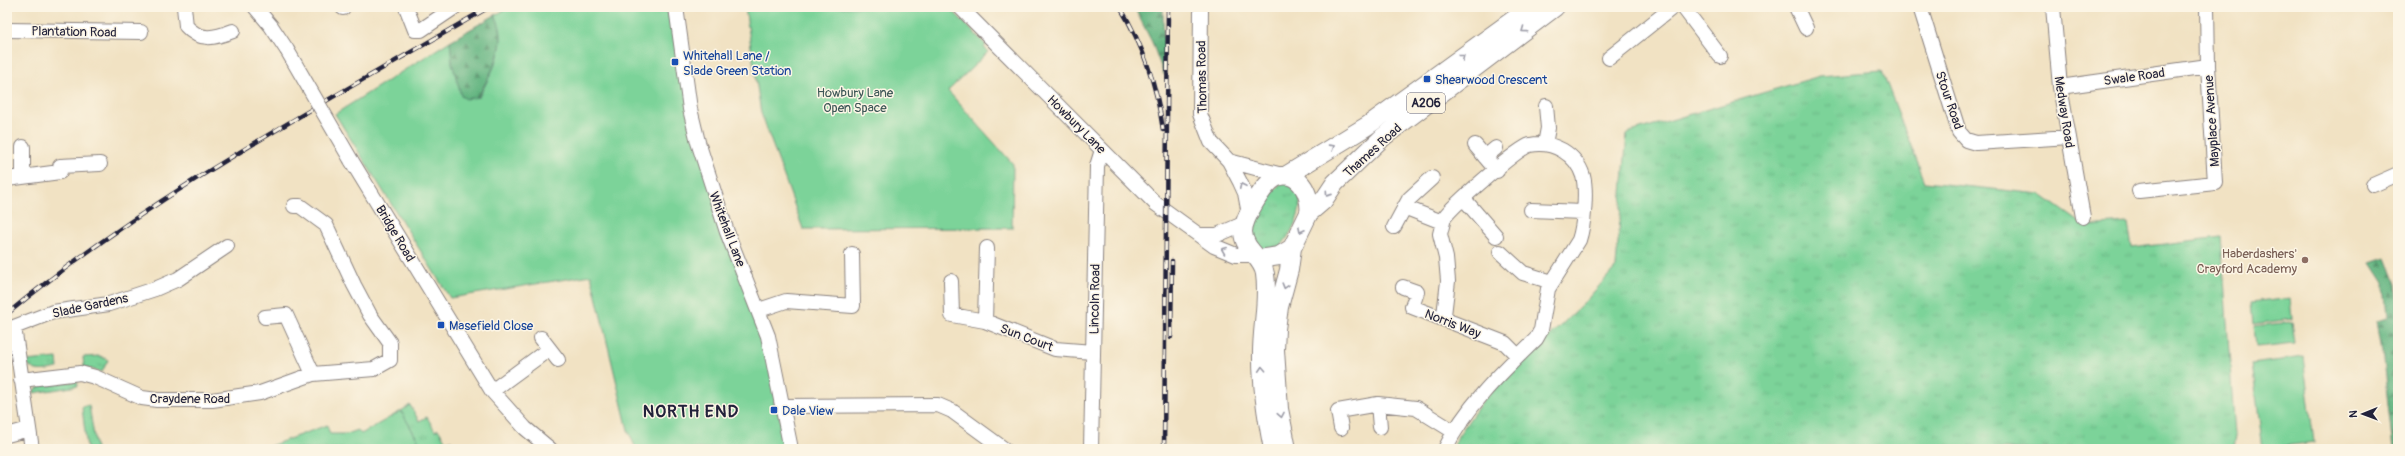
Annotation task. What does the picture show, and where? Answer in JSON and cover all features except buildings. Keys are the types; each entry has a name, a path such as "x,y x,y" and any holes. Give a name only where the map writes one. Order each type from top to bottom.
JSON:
{"main road":[{"name":"Thames Road","path":"1247,218 1269,183 1367,126 1531,7"},
{"name":"Thames Road","path":"1287,449 1279,409 1275,350 1279,307 1290,270 1292,248 1309,213 1322,201 1335,183 1383,138 1556,7"},
{"path":"1284,175 1299,180 1307,192 1309,213"},
{"path":"1247,218 1245,241 1264,268 1266,292 1263,334 1263,380 1273,449"},
{"path":"1256,257 1279,256 1292,248"}],"street":[{"path":"184,7 186,26 198,37 218,37 233,31"},
{"name":"Bridge Road","path":"255,7 271,26 287,50 492,391 525,428 550,449"},
{"path":"406,7 415,30 421,30 455,7"},
{"name":"Whitehall Lane","path":"676,7 690,109 698,142 727,232 768,336 791,449"},
{"name":"Howbury Lane","path":"960,7 1156,204 1214,246 1236,255 1256,257"},
{"name":"Thomas Road","path":"1201,7 1200,114 1211,142 1229,161 1245,193 1247,218"},
{"path":"1609,58 1673,7"},
{"path":"1683,7 1720,56"},
{"path":"1796,7 1806,28"},
{"name":"Stour Road","path":"1920,7 1959,132 1966,140 1976,143 2069,137"},
{"name":"Medway Road","path":"2053,7 2060,87 2083,217"},
{"name":"Mayplace Avenue","path":"2139,191 2215,183 2208,66 2207,7"},
{"name":"Plantation Road","path":"7,30 141,32"},
{"name":"Swale Road","path":"2060,87 2208,66"},
{"path":"1545,144 1548,128 1546,106"},
{"path":"1445,449 1453,431 1478,398 1536,339 1542,330 1546,297 1552,282 1570,257 1579,240 1583,212 1584,182 1577,164 1564,151 1545,144 1523,148 1450,211 1442,222 1440,234 1448,267 1444,315 1448,320"},
{"path":"1475,145 1497,170"},
{"path":"23,147 23,177"},
{"path":"1485,158 1496,148"},
{"name":"Lincoln Road","path":"1091,449 1097,166 1102,150"},
{"path":"1229,161 1284,175"},
{"path":"7,180 60,172 60,166 100,164"},
{"path":"2373,184 2398,174"},
{"path":"1394,227 1409,199 1432,178"},
{"path":"1464,199 1496,236"},
{"name":"Craydene Road","path":"21,380 80,373 95,377 142,398 157,400 212,400 260,393 313,374 374,370 390,360 390,343 370,314 354,285 326,225 300,206 294,206"},
{"path":"1404,207 1442,222"},
{"path":"1531,210 1583,212"},
{"path":"1199,235 1221,234 1247,218"},
{"name":"Slade Gardens","path":"21,380 14,327 53,312 109,304 155,289 178,279 227,246"},
{"name":"Sun Court","path":"985,321 987,248"},
{"path":"1500,252 1523,273 1552,282"},
{"path":"759,310 786,301 853,306 852,254"},
{"name":"Sun Court","path":"951,281 952,315 985,321 1055,349 1093,352"},
{"name":"Norris Way","path":"1403,287 1417,292 1412,308 1448,320 1505,343 1518,356"},
{"path":"266,317 286,315 313,374"},
{"path":"492,391 550,349"},
{"path":"21,380 32,449"},
{"path":"1341,428 1338,411 1378,404 1416,408 1453,431"},
{"path":"1378,404 1380,427"},
{"path":"782,406 938,405 952,411 1004,449"},
{"path":"7,435 29,429"}],"green space":[{"path":"510,7 666,7 769,364 776,399 774,402 775,408 778,409 786,449 636,449 628,430 591,275 450,298 335,114 450,41 452,63 461,96 466,99 479,97 498,57 501,36 495,15"},
{"name":"Howbury Lane Open Space","path":"745,7 949,7 986,45 984,47 988,52 948,91 1013,164 1012,228 803,229 761,113"},
{"path":"1134,7 1163,7 1164,75 1152,42"},
{"path":"495,15 501,36 497,57 478,97 466,99 461,96 452,63 450,41"},
{"path":"1882,71 1925,182 2040,194 2085,226 2128,223 2132,248 2221,237 2235,436 2233,449 1453,449 1458,436 1484,399 1582,305 1616,267 1627,133 1820,76"},
{"path":"1282,182 1297,188 1300,198 1300,209 1290,233 1280,247 1262,251 1252,235 1253,221 1261,206"},
{"path":"2386,258 2396,283 2398,302 2398,449 2393,449 2377,320 2387,317 2384,283 2371,263"},
{"path":"2290,298 2292,319 2253,324 2251,303"},
{"path":"2292,322 2295,343 2256,347 2254,326"},
{"path":"100,356 108,360 102,372 84,367 83,357"},
{"path":"2303,357 2314,442 2263,449 2252,364"},
{"path":"57,358 58,368 44,370 36,370 32,368 26,361"},
{"path":"77,381 78,386 34,393 34,390 44,385"},
{"path":"89,405 96,449 87,449 82,407"},
{"path":"410,405 419,421 427,417 435,431 438,429 446,442 451,440 456,449 429,449 419,442 401,411"},
{"path":"401,411 419,442 429,449 262,449 327,425 330,434 347,434 358,430 361,434"}],"railway":[{"path":"7,314 63,270 121,228 181,189 303,114 489,7"},
{"path":"1120,7 1136,36 1148,66 1157,98 1163,130"},
{"path":"1164,449 1168,7"},
{"path":"1171,337 1172,261"}],"place":[{"name":"Whitehall Lane / Slade Green Station","path":"675,62"},
{"name":"Shearwood Crescent","path":"1427,79"},
{"name":"Haberdashers' Crayford Academy","path":"2305,260"},
{"name":"Masefield Close","path":"441,325"},
{"name":"Dale View","path":"774,410"}],"district":[{"name":"NORTH END","path":"691,411"}]}
